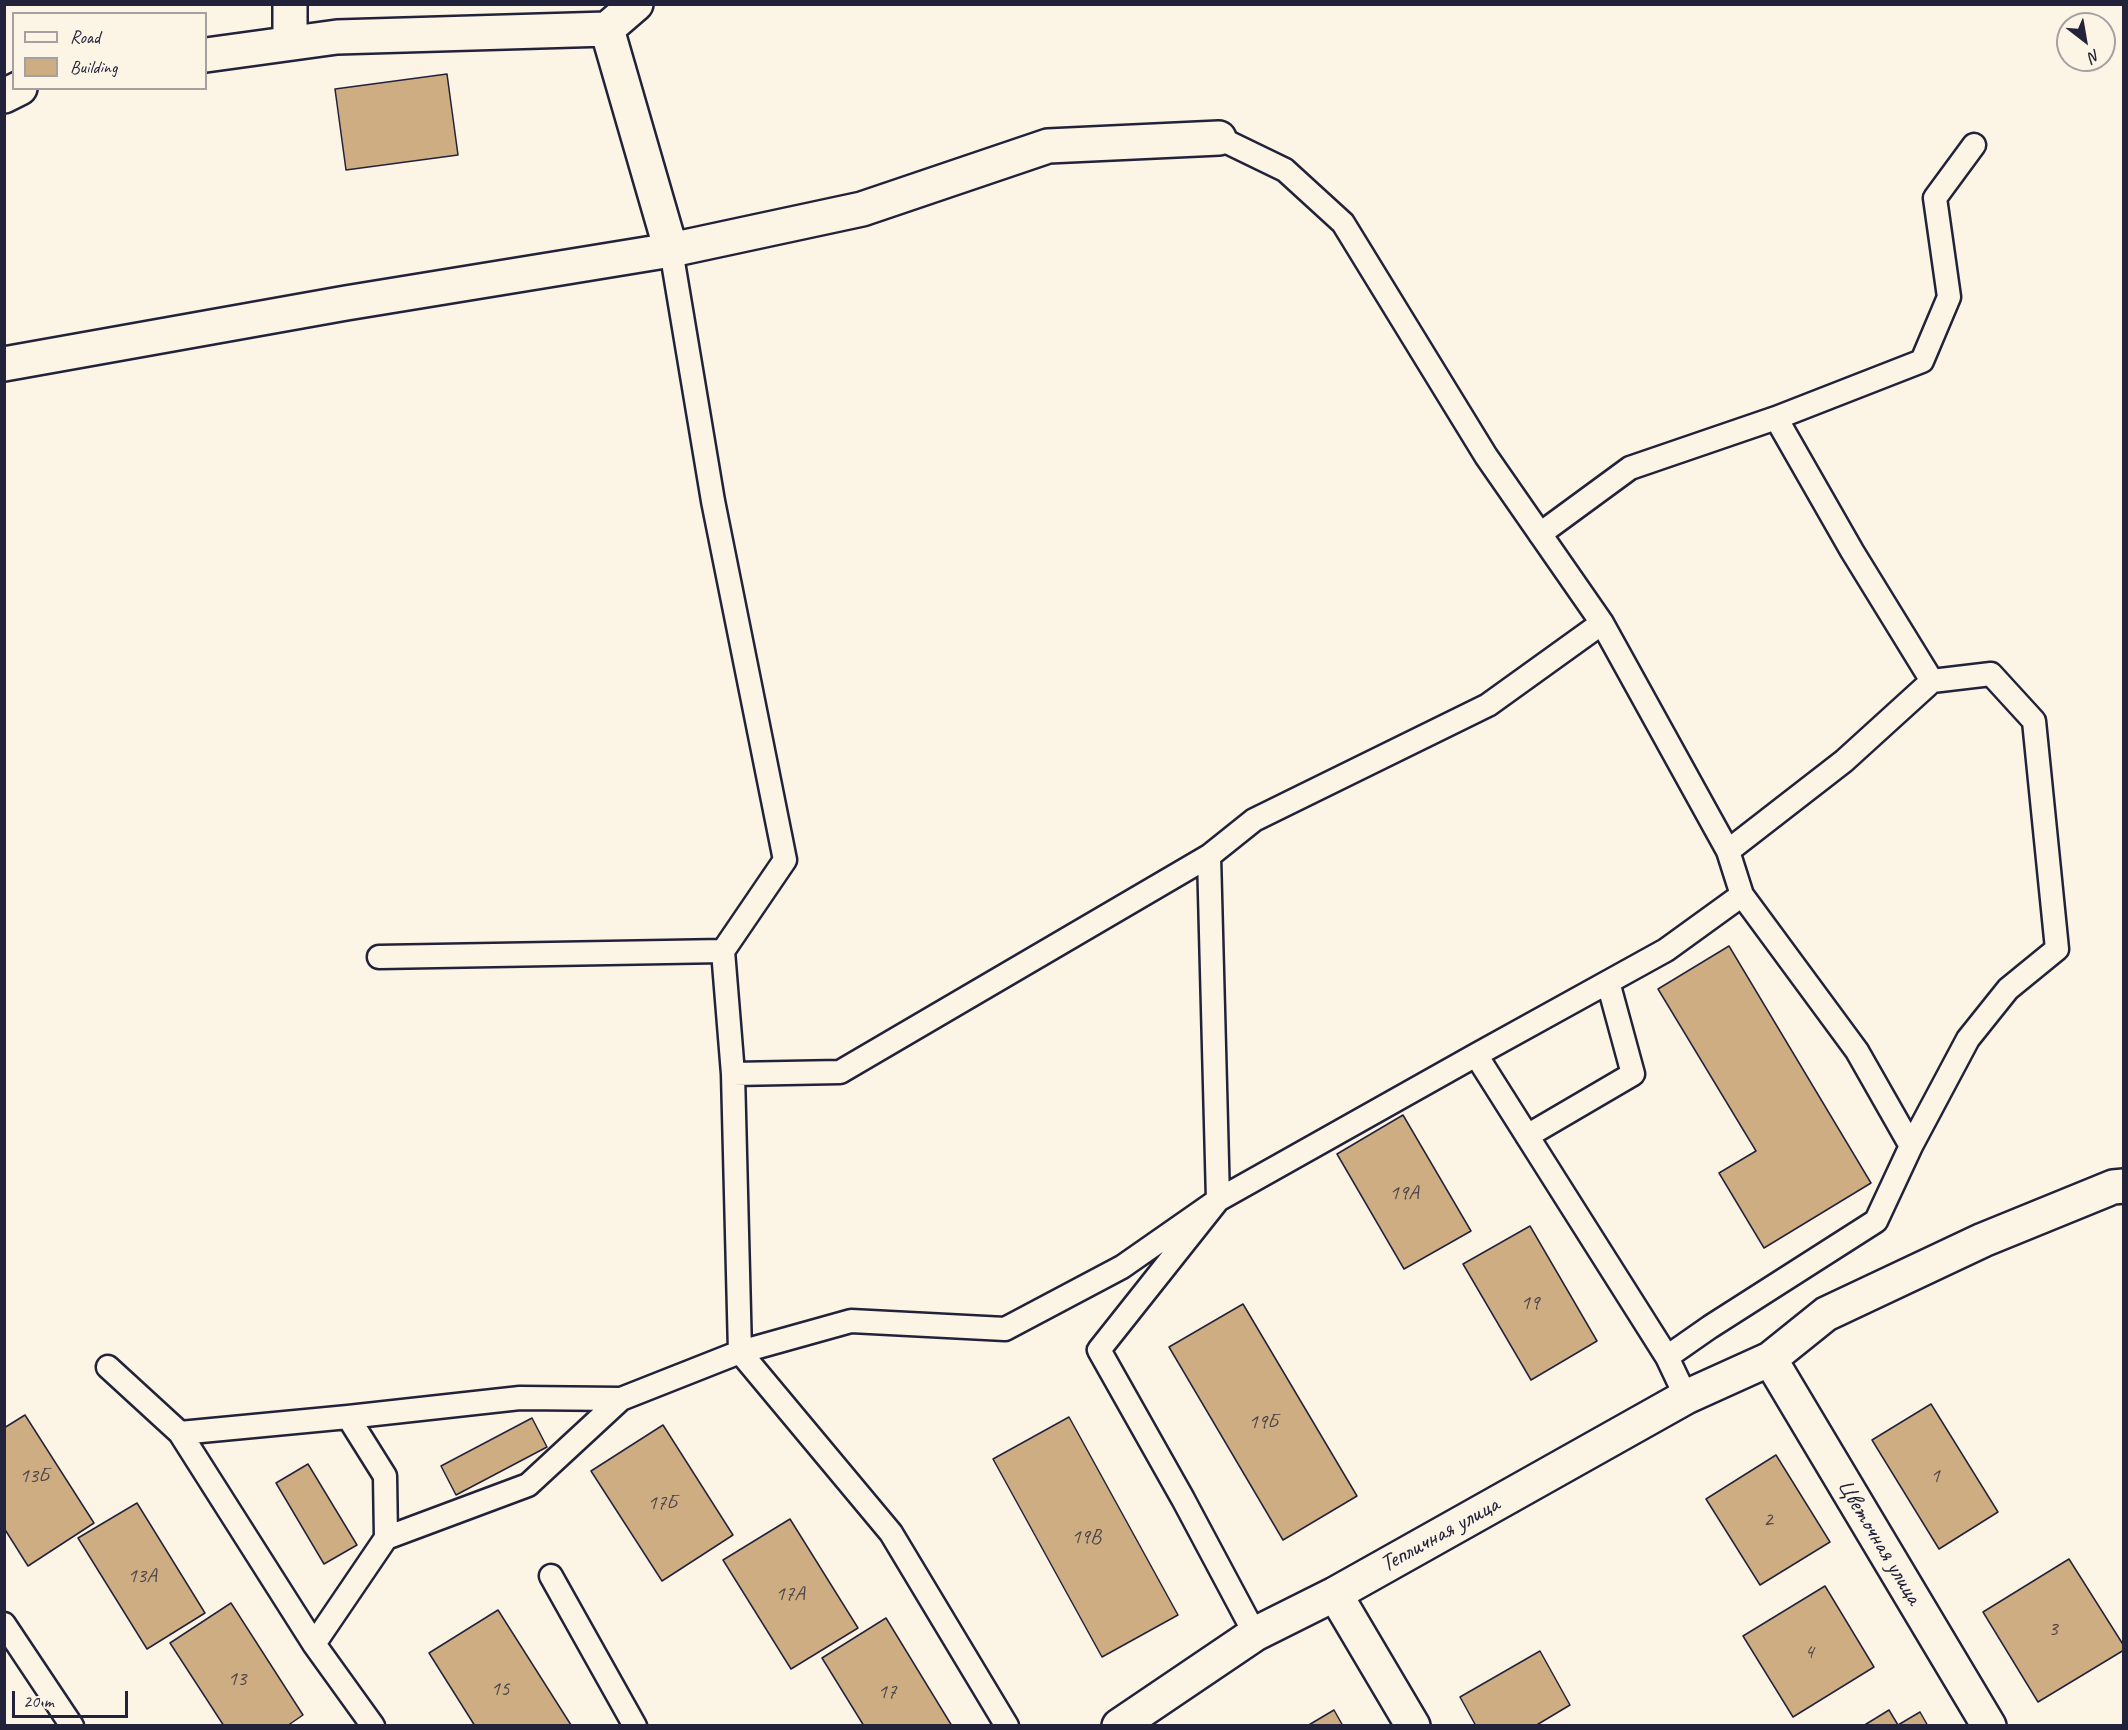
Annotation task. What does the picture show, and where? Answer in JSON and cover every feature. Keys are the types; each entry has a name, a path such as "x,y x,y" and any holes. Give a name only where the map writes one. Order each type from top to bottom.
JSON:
{"street":[{"path":"291,4 291,43"},
{"path":"207,55 338,37 607,29 636,4"},
{"path":"607,29 671,250"},
{"path":"4,364 345,303 671,250 862,209 1048,146 1219,138"},
{"name":"Тепличная улица","path":"1119,1725 1255,1634 1335,1594 1686,1397 1770,1359 1826,1314 1983,1240 2113,1187 2124,1186"},
{"name":"Цветочная улица","path":"1770,1359 1989,1725"},
{"path":"1335,1594 1413,1725"}],"lane":[{"path":"1219,138 1285,170 1343,223 1486,456 1602,623 1728,851 1742,895 1857,1051 1911,1146"},
{"path":"1540,534 1630,468 1776,418 1922,361 1948,297 1935,198 1974,145"},
{"path":"671,250 713,501 785,860 723,951 734,1074 740,1352 891,1533 1007,1725"},
{"path":"1776,418 1852,551 1932,681"},
{"path":"734,1074 840,1072 1209,856 1254,820 1488,705 1602,623"},
{"path":"1666,1358 1710,1327 1876,1221 1911,1146 1968,1039 2008,988 2057,949 2034,721 1992,674 1932,681 1844,761 1728,851"},
{"path":"1209,856 1218,1200 1099,1350 1183,1499 1255,1634"},
{"path":"386,1538 528,1485 621,1399 740,1352 851,1321 1005,1329 1122,1268 1218,1200 1666,950 1742,895"},
{"path":"379,957 723,951"},
{"path":"1527,1136 1633,1074 1608,982"},
{"path":"1476,1055 1666,1358 1686,1397"},
{"path":"108,1367 180,1432 314,1644 373,1725"},
{"path":"180,1432 520,1398 621,1399"},
{"path":"314,1644 386,1538 385,1476 348,1417"},
{"path":"551,1576 635,1725"},
{"path":"4,1624 72,1725"}],"building":[{"path":"447,74 458,155 346,170 335,89"},
{"path":"1729,946 1871,1183 1764,1248 1719,1173 1756,1151 1658,989"},
{"path":"1403,1115 1471,1231 1404,1269 1337,1154"},
{"path":"1530,1226 1597,1341 1531,1380 1463,1264"},
{"path":"1243,1304 1357,1496 1283,1540 1169,1347"},
{"path":"1931,1404 1998,1512 1939,1549 1872,1440"},
{"path":"25,1415 94,1523 28,1566 4,1528 4,1428"},
{"path":"1069,1417 1178,1615 1102,1657 993,1459"},
{"path":"532,1418 547,1447 456,1495 441,1466"},
{"path":"663,1425 733,1535 662,1581 591,1471"},
{"path":"1776,1455 1830,1542 1760,1585 1706,1499"},
{"path":"308,1464 357,1545 324,1564 276,1483"},
{"path":"137,1503 205,1613 147,1649 78,1538"},
{"path":"790,1519 858,1628 791,1669 723,1560"},
{"path":"2069,1559 2124,1646 2124,1650 2038,1702 1983,1612"},
{"path":"1825,1586 1874,1667 1793,1717 1743,1636"},
{"path":"231,1603 303,1715 287,1726 224,1726 170,1643"},
{"path":"498,1610 571,1726 475,1726 429,1653"},
{"path":"886,1618 952,1726 864,1726 822,1658"},
{"path":"1540,1651 1570,1705 1535,1726 1476,1726 1460,1697"},
{"path":"1334,1710 1343,1726 1307,1726"},
{"path":"1889,1710 1898,1725 1920,1712 1928,1726 1863,1726"}]}
